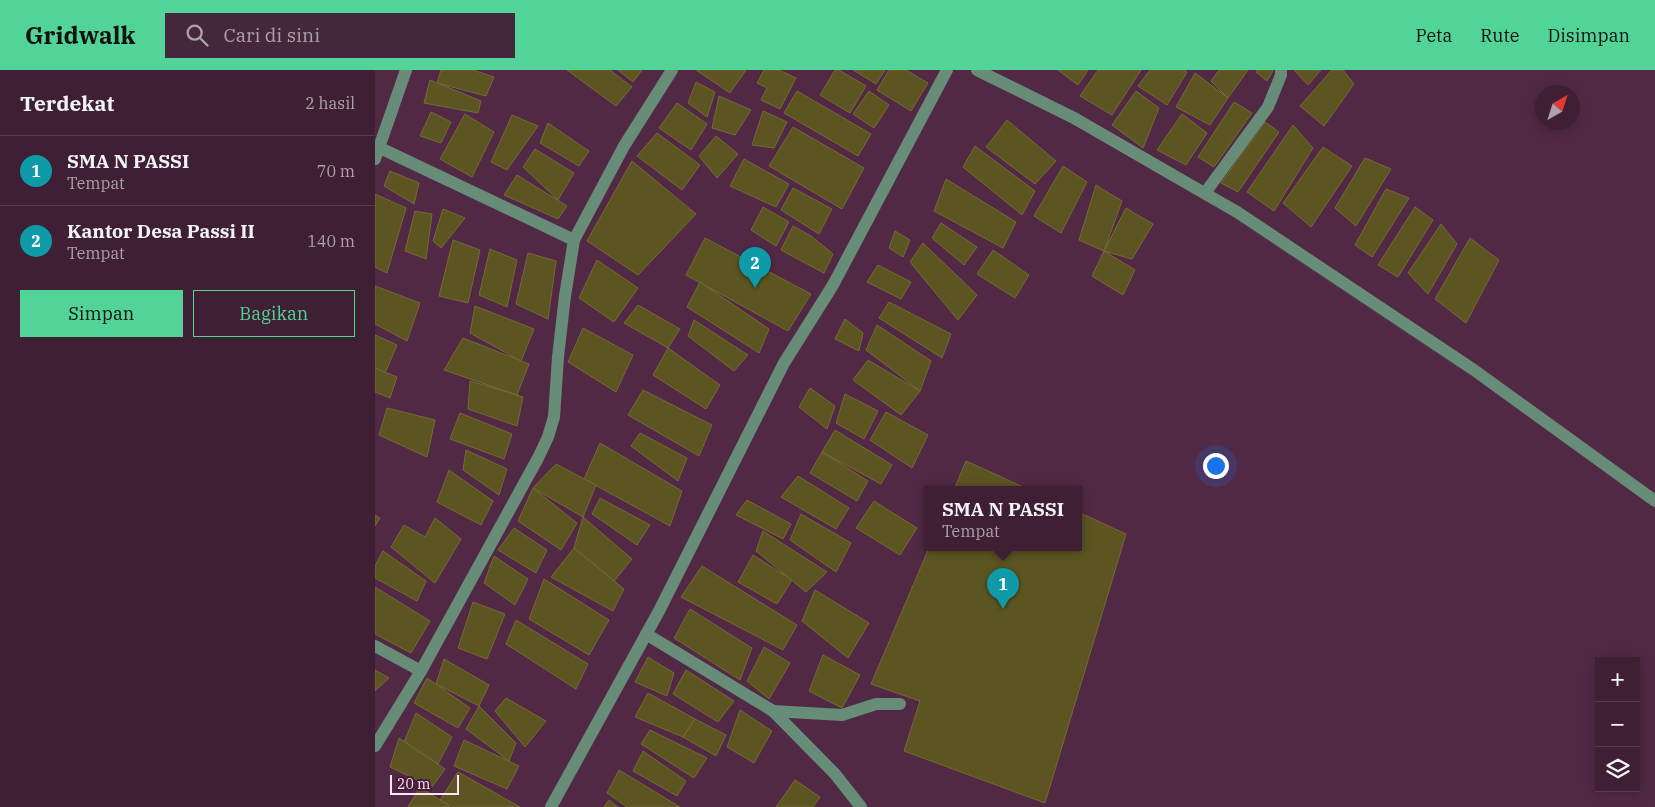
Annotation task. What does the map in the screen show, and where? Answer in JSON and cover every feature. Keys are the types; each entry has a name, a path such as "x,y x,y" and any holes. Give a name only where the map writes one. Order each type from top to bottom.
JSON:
{"street":[{"path":"407,70 378,153 574,240"},
{"path":"375,746 421,671 548,437 554,416 558,357 574,240 624,146 672,70"},
{"path":"551,807 646,634 784,363 833,285 947,70"},
{"path":"977,70 1074,118 1237,212 1474,370 1655,502"},
{"path":"1205,193 1268,107 1281,75 1281,70"},
{"path":"646,634 773,711 835,774 861,807"},
{"path":"375,646 421,671"},
{"path":"773,711 842,716 876,704 900,704"}],"building":[{"path":"441,70 473,70 494,77 486,96 437,83"},
{"path":"567,70 610,70 632,87 616,106"},
{"path":"618,70 642,70 633,82"},
{"path":"696,70 746,70 730,93"},
{"path":"764,70 779,70 796,78 780,109 761,100 767,88 757,83"},
{"path":"835,70 839,70 866,86 850,113 820,95"},
{"path":"853,70 885,70 876,84"},
{"path":"889,70 906,70 928,83 911,111 877,90"},
{"path":"1058,70 1088,70 1078,85"},
{"path":"1098,70 1141,70 1112,115 1080,96"},
{"path":"1150,70 1185,70 1187,72 1167,105 1138,86"},
{"path":"1219,70 1248,70 1228,98 1211,81"},
{"path":"1257,70 1273,71 1267,81 1256,72"},
{"path":"1294,70 1321,70 1308,85"},
{"path":"1332,70 1343,70 1354,84 1324,126 1300,106"},
{"path":"1195,73 1228,98 1210,125 1176,107"},
{"path":"430,80 481,101 478,113 424,103"},
{"path":"696,82 715,92 707,117 688,103"},
{"path":"797,91 871,134 858,156 784,113"},
{"path":"869,91 889,105 874,128 853,114"},
{"path":"1136,91 1159,108 1143,148 1112,125"},
{"path":"719,96 751,110 735,135 712,128"},
{"path":"1234,102 1252,113 1214,167 1198,157"},
{"path":"677,103 707,124 691,150 659,128"},
{"path":"763,111 787,122 774,148 752,145"},
{"path":"431,112 451,122 441,143 420,136"},
{"path":"465,114 494,132 472,177 440,159"},
{"path":"1182,114 1207,133 1186,165 1157,150"},
{"path":"512,115 538,126 507,170 491,162"},
{"path":"1007,120 1056,161 1035,184 986,147"},
{"path":"1265,122 1279,132 1238,192 1221,183"},
{"path":"548,123 589,151 579,166 540,143"},
{"path":"1293,125 1313,148 1274,211 1247,192"},
{"path":"793,127 864,168 842,209 769,166"},
{"path":"657,133 700,165 682,190 637,156"},
{"path":"716,136 738,154 717,178 699,156"},
{"path":"975,146 1035,191 1022,215 963,167"},
{"path":"1323,147 1352,166 1311,227 1283,203"},
{"path":"535,149 574,173 558,200 523,167"},
{"path":"1365,158 1391,169 1356,226 1335,208"},
{"path":"744,159 789,184 776,207 730,186"},
{"path":"632,161 696,214 638,275 587,241"},
{"path":"1063,166 1087,182 1061,233 1034,216"},
{"path":"390,171 419,183 414,204 384,186"},
{"path":"517,175 567,206 558,219 504,195"},
{"path":"946,179 1016,222 1003,248 934,211"},
{"path":"1096,185 1122,201 1104,251 1079,240"},
{"path":"793,188 832,209 819,234 781,210"},
{"path":"1386,189 1409,198 1372,257 1355,245"},
{"path":"375,194 406,208 387,273 375,267"},
{"path":"763,207 789,222 776,246 751,230"},
{"path":"1415,207 1433,220 1398,277 1378,265"},
{"path":"1126,208 1153,224 1132,259 1104,251"},
{"path":"443,209 465,218 441,248 433,241"},
{"path":"415,211 432,214 426,259 405,251"},
{"path":"941,223 977,247 964,265 932,238"},
{"path":"1441,224 1457,244 1428,294 1408,273"},
{"path":"793,226 811,236 833,254 824,273 781,250"},
{"path":"895,231 910,240 903,257 889,248"},
{"path":"705,238 811,294 788,331 686,275"},
{"path":"1470,238 1499,260 1466,323 1435,299"},
{"path":"453,240 480,250 468,303 439,296"},
{"path":"923,243 977,295 958,320 910,262"},
{"path":"490,249 517,260 507,307 479,295"},
{"path":"993,250 1029,275 1015,298 977,274"},
{"path":"1104,251 1135,270 1123,295 1092,276"},
{"path":"528,253 556,261 548,319 516,304"},
{"path":"597,260 638,288 614,322 579,298"},
{"path":"878,265 911,282 901,299 867,282"},
{"path":"700,282 769,329 759,353 687,307"},
{"path":"375,286 420,303 407,341 375,324"},
{"path":"889,302 951,334 942,358 879,318"},
{"path":"638,305 680,329 668,348 624,323"},
{"path":"475,306 534,329 521,361 470,333"},
{"path":"845,319 863,333 859,351 835,339"},
{"path":"694,320 748,355 734,371 688,336"},
{"path":"877,325 931,361 920,391 866,350"},
{"path":"583,328 633,355 616,392 568,362"},
{"path":"375,335 397,345 385,373 375,368"},
{"path":"463,338 529,364 517,395 444,370"},
{"path":"668,348 720,385 706,409 653,375"},
{"path":"868,360 920,391 901,415 853,380"},
{"path":"375,368 397,377 390,398 375,392"},
{"path":"470,381 523,397 517,426 468,409"},
{"path":"810,388 835,406 827,429 799,407"},
{"path":"643,390 712,425 699,456 628,415"},
{"path":"845,394 878,411 864,439 836,423"},
{"path":"387,408 435,420 427,457 379,435"},
{"path":"886,412 928,435 912,468 870,440"},
{"path":"460,413 512,434 504,459 450,439"},
{"path":"835,430 892,465 881,484 822,452"},
{"path":"640,433 687,458 678,481 631,446"},
{"path":"600,443 682,491 670,526 584,479"},
{"path":"466,450 507,469 499,495 463,470"},
{"path":"822,452 868,481 857,501 810,473"},
{"path":"966,461 1021,486 956,486"},
{"path":"556,464 596,485 583,517 533,488"},
{"path":"449,470 493,501 481,525 437,502"},
{"path":"798,476 849,508 836,529 781,497"},
{"path":"533,488 577,523 561,550 518,521"},
{"path":"600,498 650,525 637,545 592,514"},
{"path":"747,500 791,524 783,539 736,515"},
{"path":"874,501 917,528 900,555 856,528"},
{"path":"801,514 851,543 836,572 790,540"},
{"path":"1082,514 1126,534 1045,803 904,751 920,701 871,684 928,551 1082,551"},
{"path":"375,515 380,518 375,526"},
{"path":"583,517 632,559 614,581 574,548"},
{"path":"435,518 461,539 435,583 391,547 404,525 425,537"},
{"path":"514,528 547,550 536,573 498,550"},
{"path":"763,531 827,572 806,592 756,551"},
{"path":"574,548 624,589 613,611 551,577"},
{"path":"383,551 426,581 417,601 375,578 375,566"},
{"path":"753,555 792,580 777,604 738,582"},
{"path":"494,556 528,579 515,605 484,583"},
{"path":"702,566 797,625 783,650 681,597"},
{"path":"544,579 609,620 589,655 529,619"},
{"path":"375,587 430,621 411,653 375,634"},
{"path":"815,590 869,623 848,658 802,621"},
{"path":"473,602 505,614 487,659 458,648"},
{"path":"690,609 752,648 740,680 674,638"},
{"path":"516,620 588,664 576,689 506,644"},
{"path":"764,647 790,663 769,699 747,681"},
{"path":"823,655 860,675 842,708 809,691"},
{"path":"648,657 674,673 667,696 635,682"},
{"path":"444,659 489,685 479,706 436,684"},
{"path":"375,670 389,678 375,691"},
{"path":"686,670 734,701 718,722 673,694"},
{"path":"427,678 470,708 458,728 414,703"},
{"path":"648,693 695,719 683,737 635,717"},
{"path":"506,698 546,721 525,747 495,711"},
{"path":"479,706 516,743 509,761 466,729"},
{"path":"740,710 772,731 754,763 727,747"},
{"path":"416,713 452,737 438,764 404,742"},
{"path":"695,719 726,735 716,756 683,737"},
{"path":"650,730 707,758 694,778 641,744"},
{"path":"399,738 445,769 432,787 390,767"},
{"path":"464,740 519,766 507,789 454,766"},
{"path":"643,751 686,781 677,796 633,771"},
{"path":"619,770 680,807 627,807 607,793"},
{"path":"458,772 520,807 453,807 440,800"},
{"path":"795,780 820,797 813,807 776,807"},
{"path":"420,787 440,800 450,807 408,807"},
{"path":"609,800 618,807 604,807"}],"place":[{"name":"Kantor Desa Passi II","path":"755,288"},
{"name":"SMA N PASSI","path":"1003,609"}]}
